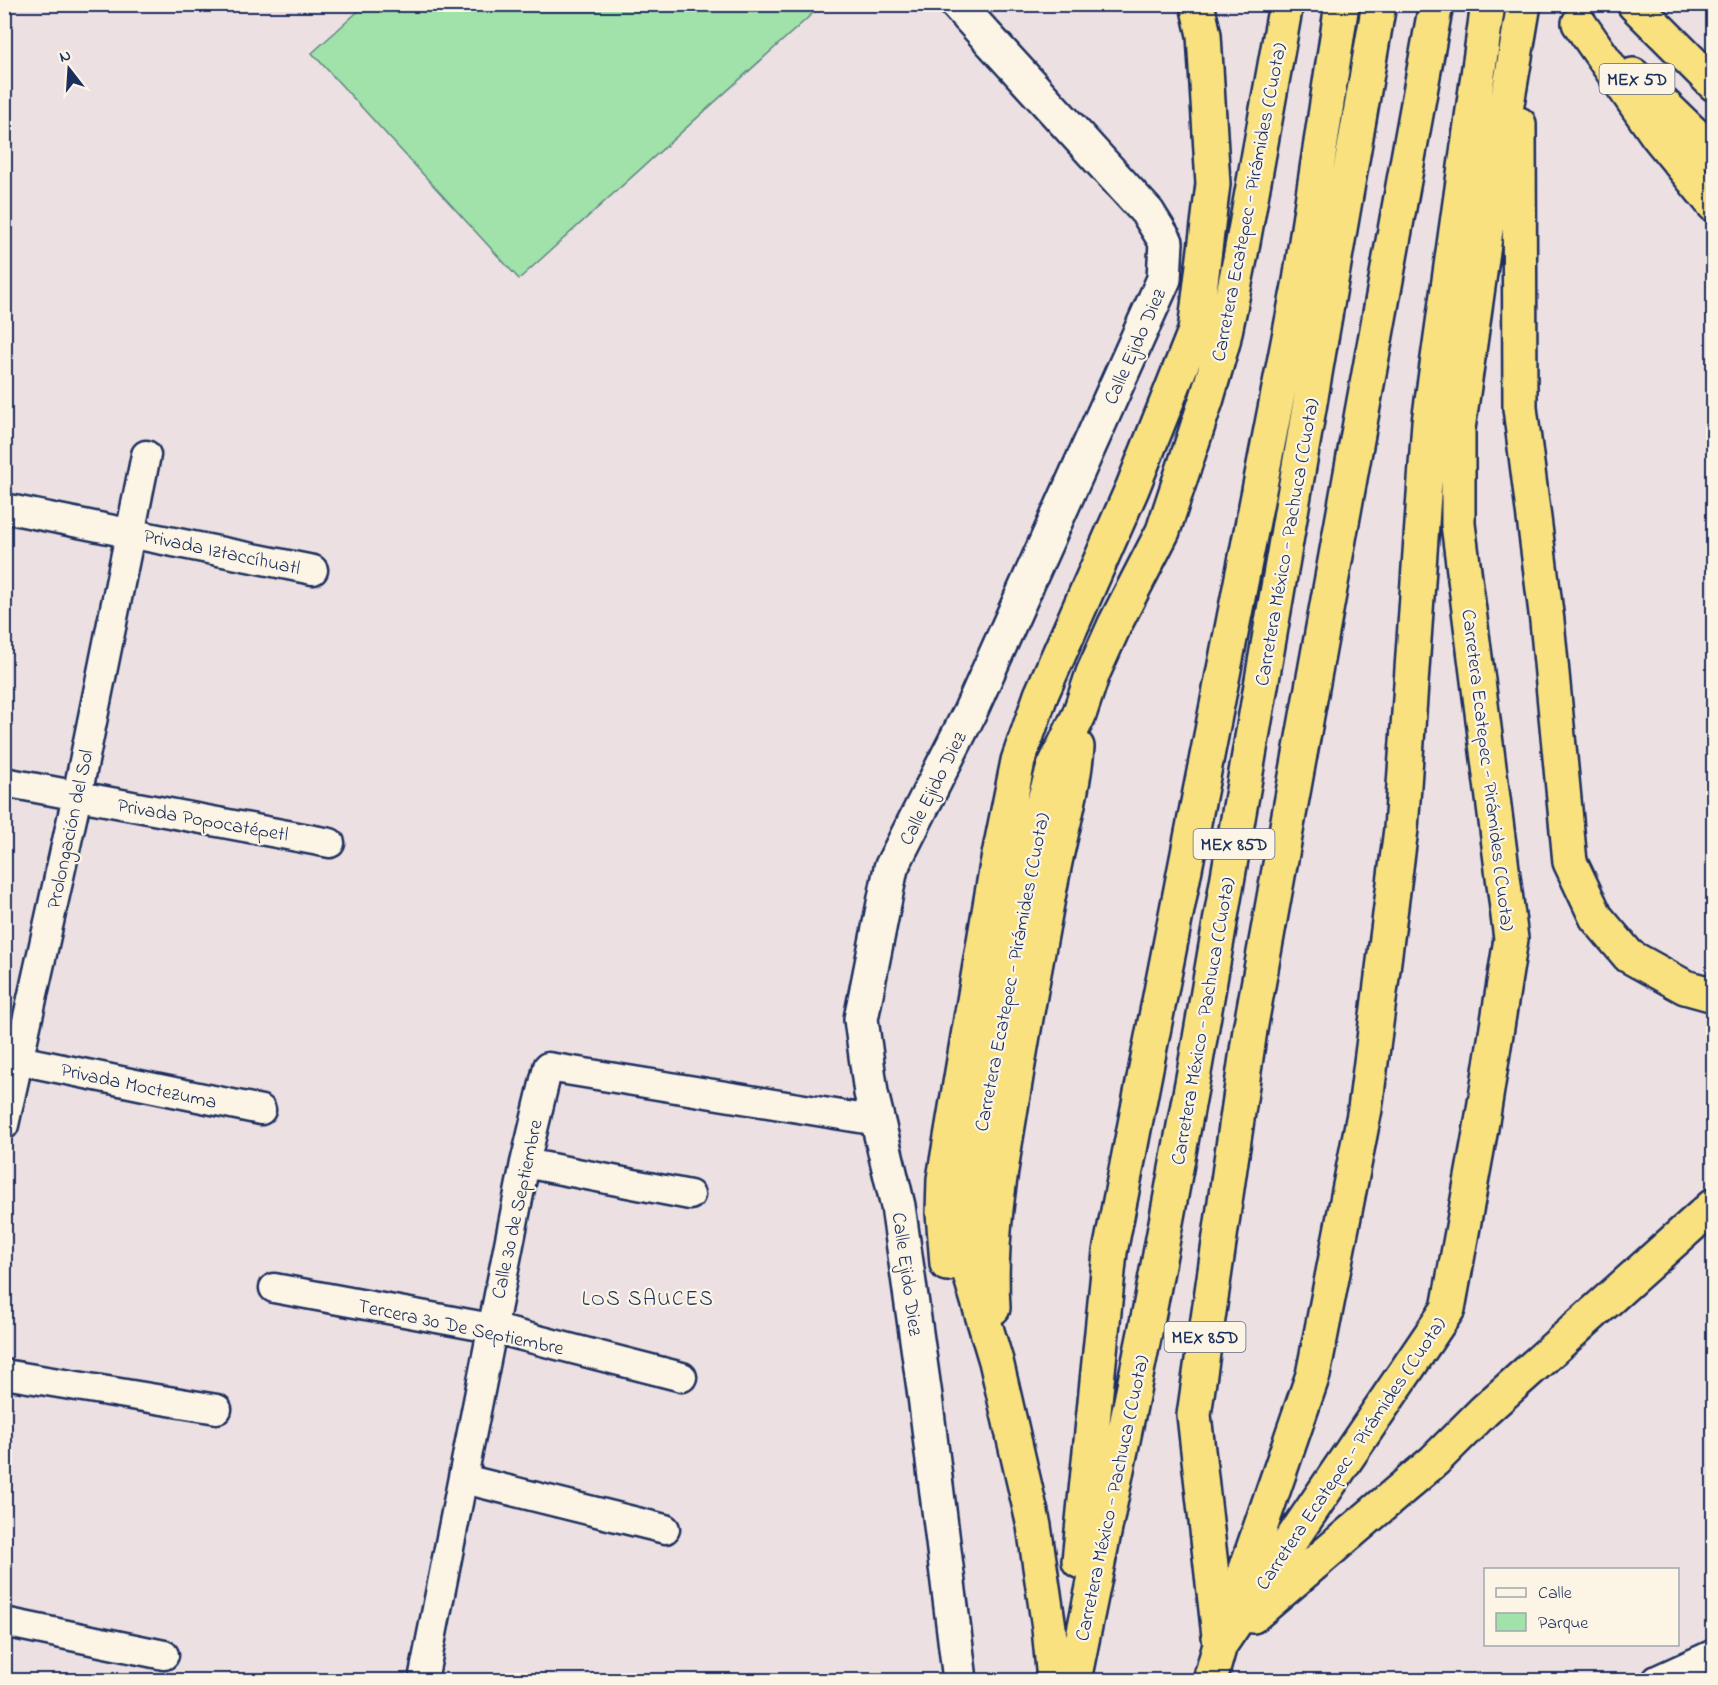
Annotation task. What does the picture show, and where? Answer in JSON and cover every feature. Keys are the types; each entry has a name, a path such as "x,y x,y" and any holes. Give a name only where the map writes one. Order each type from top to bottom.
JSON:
{"highway":[{"path":"1034,1526 948,1271 943,1214 944,1179 996,870 1018,761 1041,695 1132,489 1195,331 1213,184 1204,35 1197,4"},
{"name":"Carretera Ecatepec - Pirámides (Cuota)","path":"1054,1680 1034,1526 996,1361 969,1272 965,1235 996,1039 1032,837 1054,767 1079,715 1093,673 1115,624 1163,531 1207,398 1223,342 1240,259 1286,4"},
{"path":"1067,1680 1110,1252 1300,280 1342,4"},
{"name":"Carretera México - Pachuca (Cuota)","path":"1074,1680 1150,1308 1196,1067 1379,4"},
{"name":"MEX 85D","path":"1210,1680 1220,1645 1194,1415 1250,1030 1436,4"},
{"path":"1220,1645 1313,1375 1365,1109 1401,829 1429,422 1488,4"},
{"name":"Carretera Ecatepec - Pirámides (Cuota)","path":"1220,1645 1448,1309 1481,1128 1511,939 1458,524 1458,429 1488,216 1524,4"},
{"name":"MEX 5D","path":"1634,4 1713,84"},
{"path":"1570,14 1657,135 1713,205"},
{"name":"MEX 5D","path":"1570,14 1713,153"},
{"path":"1519,37 1520,408 1547,621 1570,862 1596,917 1629,956 1685,987 1713,995"},
{"path":"1220,1645 1434,1461 1484,1411 1713,1205"}],"main road":[{"name":"Calle Ejido Diez","path":"957,4 1148,213 1166,242 1164,279 970,712 891,868 861,1018 871,1093 898,1206 925,1396 960,1680"}],"street":[{"name":"Prolongación del Sol","path":"4,1125 11,1058 76,796 147,455"},
{"name":"Privada Iztaccíhuatl","path":"4,508 313,570"},
{"name":"Privada Popocatépetl","path":"4,782 330,843"},
{"name":"Privada Moctezuma","path":"11,1058 261,1110"},
{"name":"Calle 30 de Septiembre","path":"423,1680 464,1479 491,1328 525,1163 548,1067 878,1121"},
{"path":"525,1163 690,1195"},
{"name":"Tercera 30 De Septiembre","path":"274,1288 491,1328 682,1377"},
{"path":"4,1374 217,1409"},
{"path":"464,1479 665,1528"},
{"path":"4,1622 164,1655"},
{"path":"1657,1680 1708,1664"}],"green space":[{"path":"365,5 822,5 519,279 312,53"}],"district":[{"name":"LOS SAUCES","path":"648,1298"}]}
